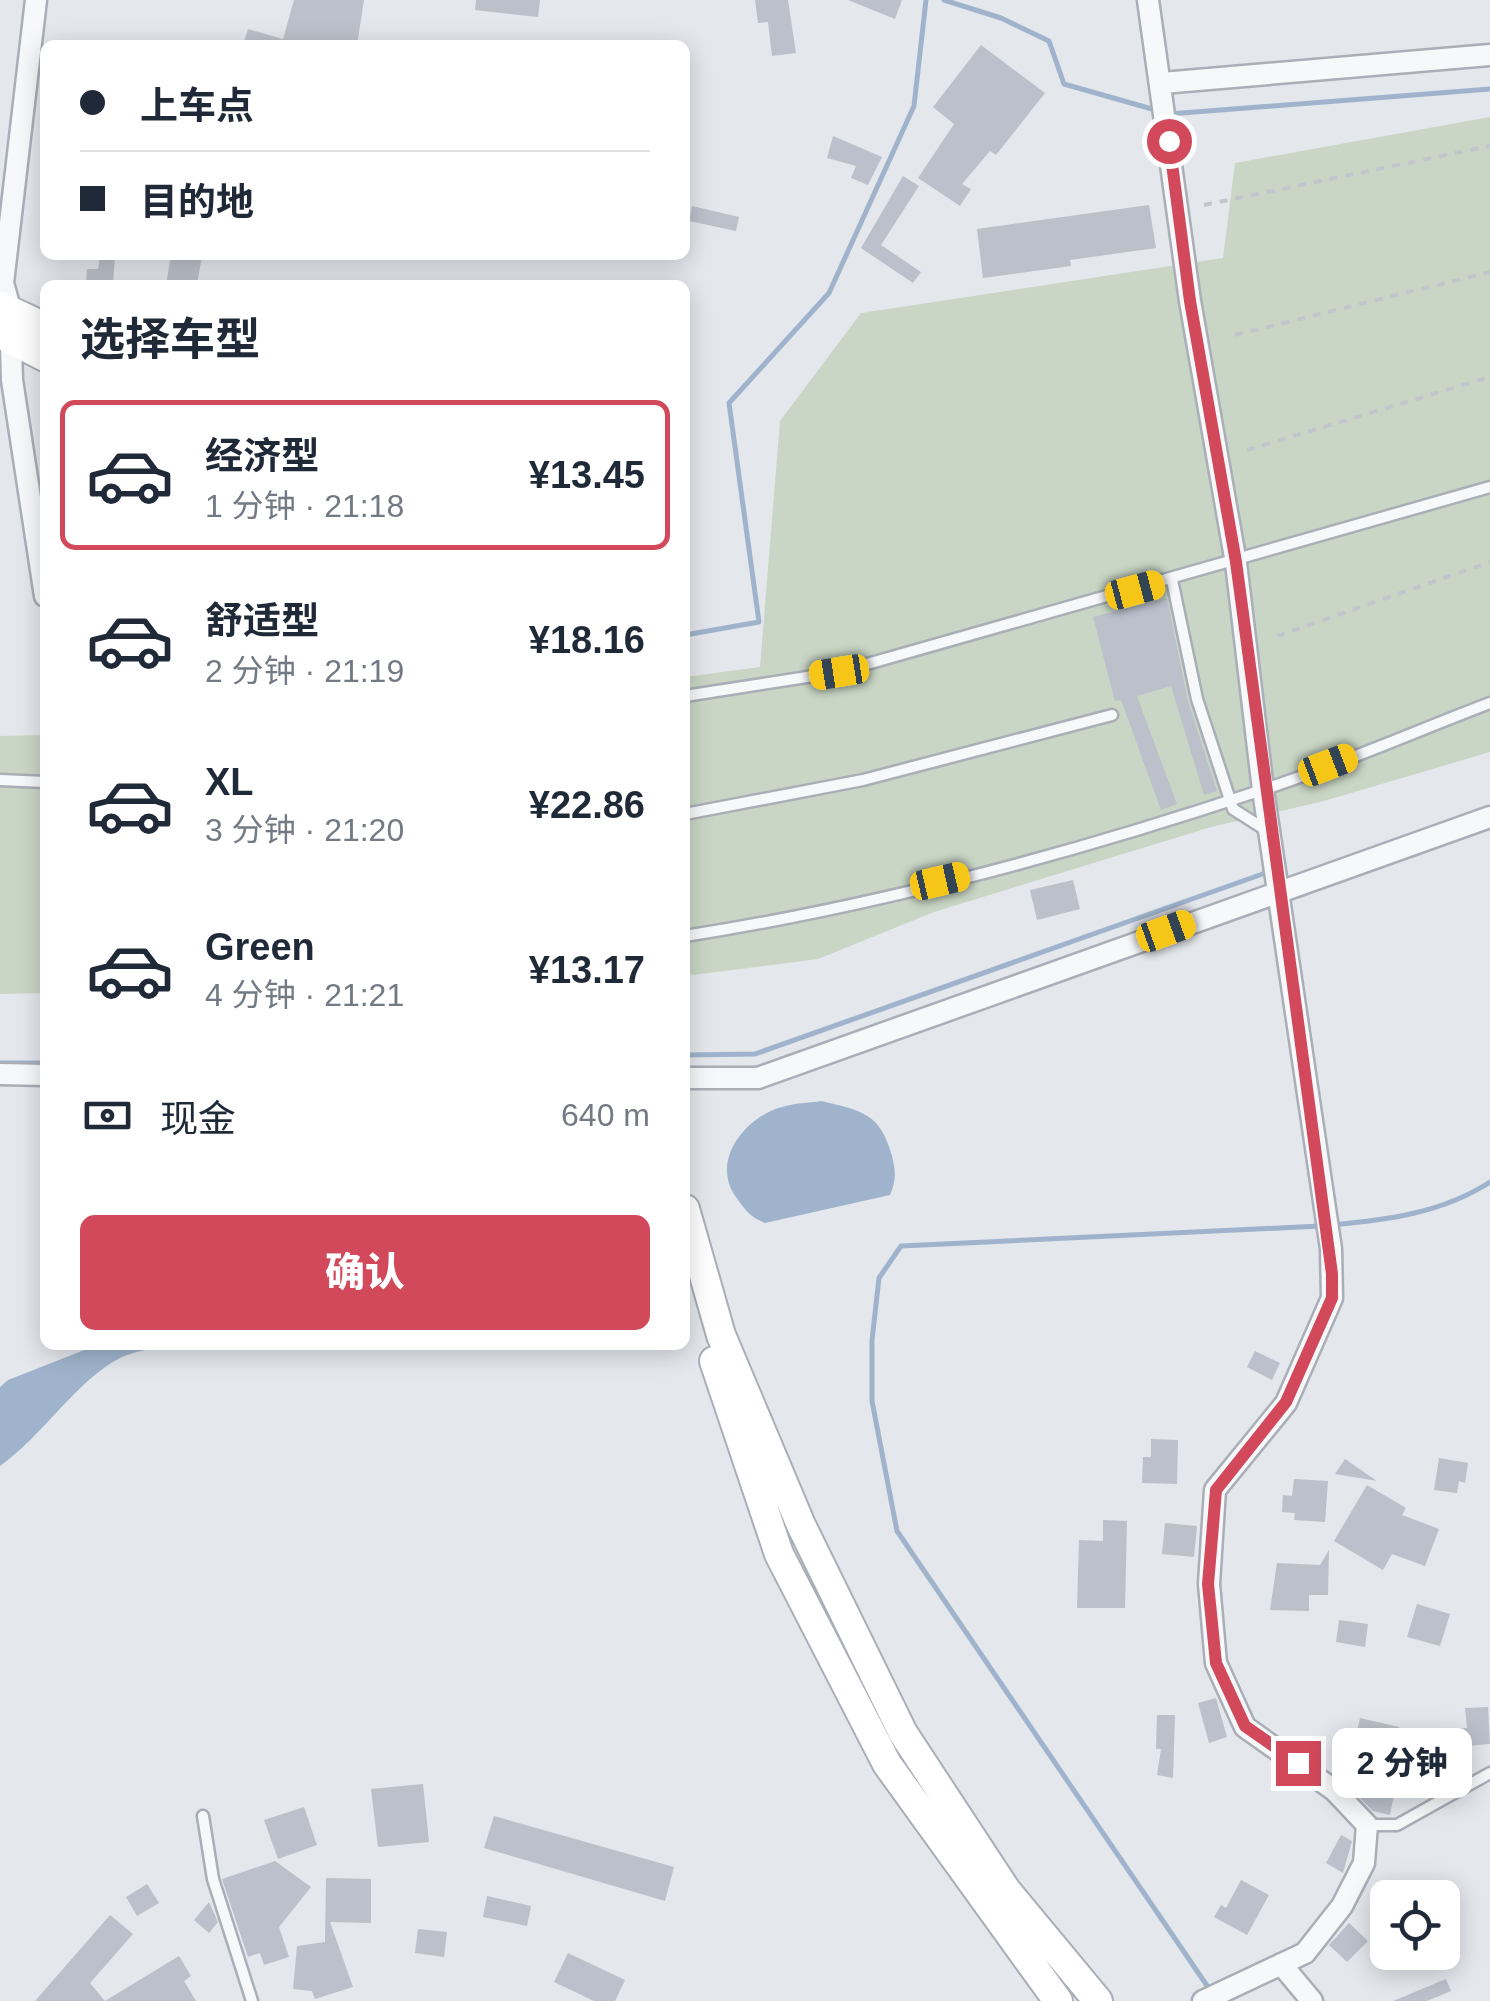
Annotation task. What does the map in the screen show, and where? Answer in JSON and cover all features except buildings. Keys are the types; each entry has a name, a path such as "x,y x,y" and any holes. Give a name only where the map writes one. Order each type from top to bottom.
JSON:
{"main road":[{"path":"4,321 40,326"},
{"path":"4,321 40,353"},
{"path":"692,1264 780,1554 797,1589 887,1764 1058,2001"},
{"path":"692,1264 801,1525 903,1733 1006,1890 1098,2001"}],"street":[{"path":"36,0 4,283 4,321 40,562"},
{"path":"1148,0 1190,301 1236,562 1264,790 1331,1249 1332,1298 1286,1402 1216,1490 1208,1584 1216,1663 1245,1726 1334,1790 1367,1825 1364,1863 1342,1906 1304,1953 1203,2001"},
{"path":"1162,83 1490,55"},
{"path":"690,1078 758,1078 1490,817"},
{"path":"0,1074 40,1075"},
{"path":"1281,1964 1312,2001"}],"lane":[{"path":"690,695 839,672 1236,562 1490,486"},
{"path":"1172,580 1197,700 1233,810 1270,832"},
{"path":"690,935 760,924 1047,855 1264,790 1490,703"},
{"path":"690,813 863,780 1112,715"},
{"path":"0,780 40,782"},
{"path":"1367,1825 1397,1826 1490,1773"},
{"path":"203,1816 213,1879 252,2001"}],"path":[{"path":"1204,205 1490,146"},
{"path":"1236,335 1490,272"},
{"path":"1247,450 1490,377"},
{"path":"1276,636 1490,562"}],"green space":[{"path":"1490,117 1490,752 1324,801 1211,827 934,912 818,959 690,975 690,676 760,667 780,421 861,313 1223,258 1235,163"},
{"path":"40,735 40,993 0,994 0,736"}],"water":[{"path":"821,1101 859,1111 882,1131 894,1167 890,1195 760,1221 745,1209 729,1183 729,1155 735,1142 768,1112"},
{"path":"84,1350 147,1350 127,1355 90,1379 0,1466 0,1387 8,1380"}],"waterway":[{"path":"690,634 759,622 729,403 829,293 914,106 926,0"},
{"path":"944,0 1001,18 1049,41 1064,84 1159,111"},
{"path":"1169,114 1490,89"},
{"path":"690,1055 755,1054 1271,871"},
{"path":"0,1063 40,1063"},
{"path":"1331,1225 1433,1208 1490,1182"},
{"path":"1210,1990 897,1531 872,1401 872,1340 879,1278 901,1246 1320,1226"}],"route":[{"path":"1169,141 1190,301 1236,562 1264,790 1326,1207 1332,1274 1332,1298 1286,1402 1216,1490 1208,1584 1216,1663 1245,1726 1298,1763"}]}
